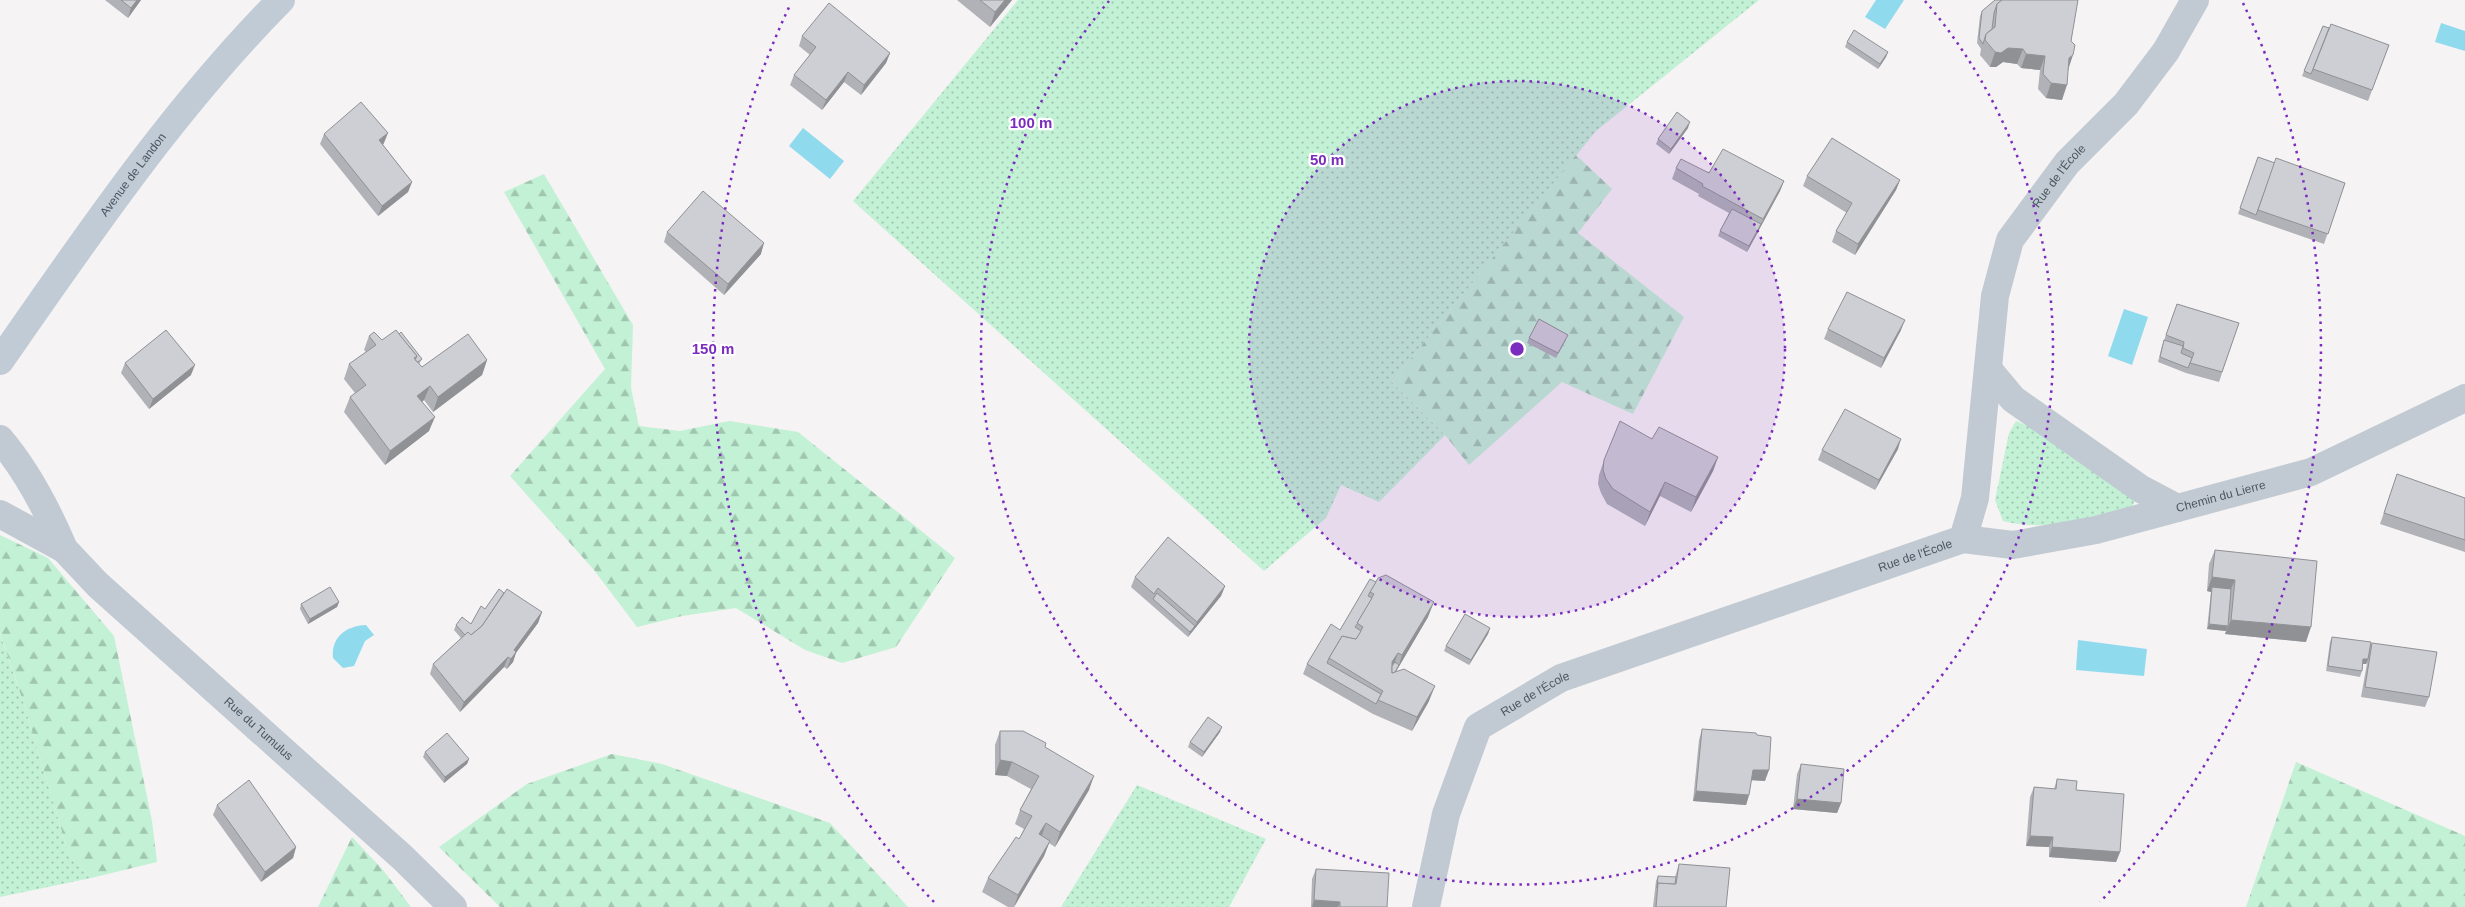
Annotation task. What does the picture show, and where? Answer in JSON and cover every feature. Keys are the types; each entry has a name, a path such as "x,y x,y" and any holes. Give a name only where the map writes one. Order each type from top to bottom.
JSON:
{"street":[{"name":"Avenue de Landon","path":"0,361 63,270 180,113 281,0"},
{"name":"Rue de l'École","path":"1426,907 1446,814 1478,727 1561,678 1963,538 1975,498 1995,296 2010,240 2067,163 2126,104 2166,51 2195,0"},
{"path":"1988,369 2013,400 2141,489 2177,508"},
{"name":"Chemin du Lierre","path":"1963,538 2013,545 2096,530 2311,472 2465,398"},
{"name":"Rue du Tumulus","path":"0,439 13,454 44,504 64,549"},
{"name":"Rue du Tumulus","path":"0,514 64,549 98,585 402,856 453,907"}],"green space":[{"path":"1018,0 1759,0 1596,131 1392,382 1445,435 1379,502 1341,485 1326,518 1264,571 853,201"},
{"path":"1576,155 1612,189 1578,233 1684,317 1633,414 1562,382 1469,465 1445,435 1392,382"},
{"path":"544,174 633,325 631,388 639,426 680,431 729,421 798,432 955,558 896,647 842,663 805,650 736,608 682,616 637,627 594,570 510,476 605,369 504,192"},
{"path":"2016,421 2034,429 2136,497 2132,508 2085,520 2052,525 2019,524 2003,521 1995,500 2009,433"},
{"path":"0,535 48,558 114,636 152,821 157,862 91,878 69,855 25,707 0,633"},
{"path":"0,634 25,707 69,855 91,878 0,897"},
{"path":"612,754 662,764 830,823 908,907 500,907 439,847 527,784"},
{"path":"2296,762 2465,836 2465,907 2246,907"},
{"path":"1137,785 1266,839 1229,907 1061,907"},
{"path":"352,837 383,870 411,907 318,907"}],"water":[{"path":"1876,0 1904,0 1885,29 1865,17"},
{"path":"2441,23 2465,31 2465,51 2435,42"},
{"path":"803,128 844,161 830,179 789,146"},
{"path":"2124,309 2148,317 2132,365 2108,356"},
{"path":"366,625 374,635 365,641 354,666 343,668 333,658 334,644 346,630"},
{"path":"2078,640 2147,649 2144,676 2076,670"}],"building":[{"path":"121,0 137,0 131,8"},
{"path":"980,0 1005,0 995,12"},
{"path":"1995,0 2002,0 1997,4 1992,29 1986,34 1983,44 1979,38 1982,11"},
{"path":"2002,0 2078,0 2071,41 2075,45 2073,55 2069,58 2067,85 2051,83 2043,74 2045,56 2026,54 2023,49 2008,48 2001,53 1995,52 1985,40 1986,34 1995,27 1997,4"},
{"path":"829,3 890,53 864,85 848,72 826,100 794,75 816,47 802,36"},
{"path":"2331,24 2389,45 2372,90 2313,69"},
{"path":"2323,26 2329,28 2311,74 2304,71"},
{"path":"1854,30 1888,52 1880,64 1847,42"},
{"path":"361,102 388,133 379,140 412,182 382,206 324,134"},
{"path":"1677,112 1690,122 1671,149 1658,139"},
{"path":"1832,138 1900,180 1858,244 1836,231 1852,203 1807,176"},
{"path":"1723,149 1784,181 1763,219 1702,186 1703,184 1676,168 1681,159 1709,173"},
{"path":"2258,157 2275,163 2256,215 2240,208"},
{"path":"2276,158 2345,183 2328,234 2258,210"},
{"path":"703,191 764,243 728,284 667,232"},
{"path":"1732,209 1761,224 1749,246 1720,231"},
{"path":"1847,292 1905,320 1884,358 1828,329"},
{"path":"2177,304 2239,323 2222,372 2190,363 2194,353 2183,348 2184,342 2166,335"},
{"path":"1539,319 1568,335 1558,353 1529,338"},
{"path":"166,330 195,365 153,399 125,363"},
{"path":"396,330 417,356 414,358 422,367 468,334 487,360 438,397 430,386 417,396 435,417 390,451 350,397 366,385 349,364 376,345 369,336 374,332 382,340"},
{"path":"401,332 422,359 418,362 415,360 417,356 399,334"},
{"path":"2164,340 2183,346 2181,353 2192,358 2188,368 2160,357"},
{"path":"1845,409 1901,439 1879,480 1822,450"},
{"path":"1620,421 1652,439 1659,427 1718,457 1696,497 1665,482 1650,512 1613,489 1606,479 1603,470 1604,460"},
{"path":"2397,474 2465,498 2465,540 2384,513"},
{"path":"1168,537 1225,586 1197,622 1158,588 1154,594 1135,577"},
{"path":"2215,550 2317,561 2311,627 2231,620 2235,580 2212,577"},
{"path":"1386,575 1434,602 1402,655 1398,653 1392,662 1392,673 1404,669 1435,686 1417,717 1378,700 1383,691 1329,658 1342,636 1356,639 1363,627 1357,623 1374,594 1370,592 1378,578"},
{"path":"1370,579 1376,582 1368,596 1372,598 1355,627 1361,631 1356,639 1342,636 1327,663 1381,694 1376,704 1307,664 1331,624 1340,630"},
{"path":"330,587 339,602 310,619 301,604"},
{"path":"2212,587 2231,589 2228,626 2209,624"},
{"path":"499,589 504,593 482,626 471,635 468,632 465,635 456,625 462,617 471,624 481,606 485,609"},
{"path":"507,589 542,612 514,650 516,652 511,659 508,657 464,702 433,664 468,632 471,635 482,626"},
{"path":"1157,593 1195,626 1190,632 1153,599"},
{"path":"1465,614 1490,628 1471,660 1446,646"},
{"path":"2332,637 2371,642 2368,659 2363,659 2362,671 2328,666"},
{"path":"2372,643 2437,652 2429,697 2365,687"},
{"path":"1395,662 1399,665 1395,672 1392,673 1392,666"},
{"path":"1208,717 1222,727 1204,752 1190,742"},
{"path":"1702,729 1756,733 1757,735 1771,737 1769,770 1753,770 1749,795 1696,791"},
{"path":"1000,731 1023,731 1046,743 1045,747 1094,776 1060,832 1046,823 1039,834 1050,841 1018,895 988,878 1016,837 1019,839 1032,816 1020,810 1039,776 1012,762 1000,760"},
{"path":"447,733 469,759 445,777 425,752"},
{"path":"1801,764 1844,769 1841,803 1797,799"},
{"path":"2057,779 2077,781 2076,790 2124,794 2120,852 2052,847 2053,837 2030,836 2034,787 2056,789"},
{"path":"249,780 296,847 265,872 217,805"},
{"path":"1679,864 1730,868 1726,907 1656,907 1658,883 1676,884"},
{"path":"1316,869 1389,873 1387,907 1340,907 1340,902 1314,900"},
{"path":"1658,876 1676,877 1675,884 1658,883 1657,888"}]}
